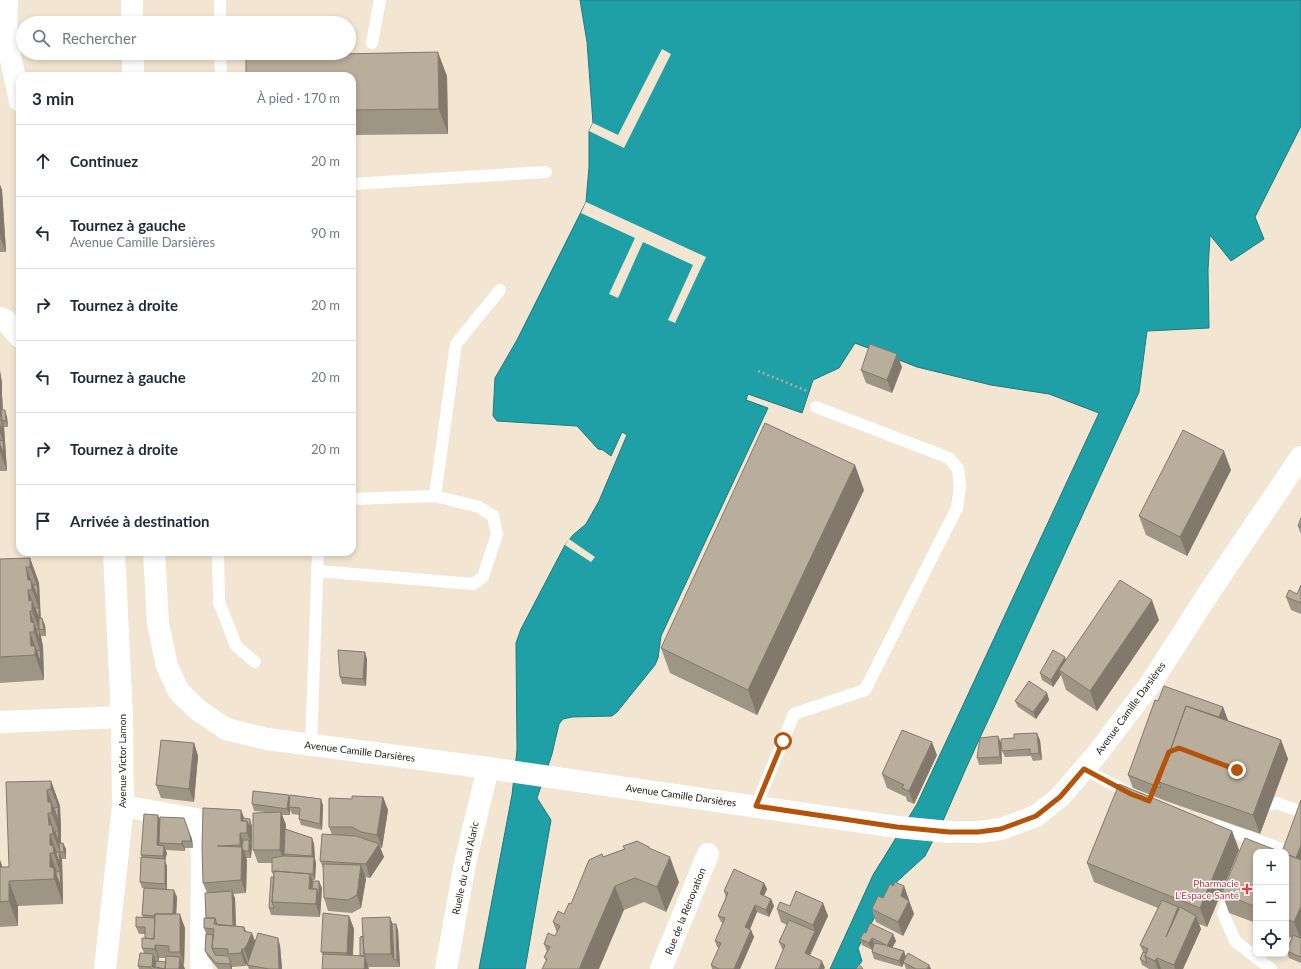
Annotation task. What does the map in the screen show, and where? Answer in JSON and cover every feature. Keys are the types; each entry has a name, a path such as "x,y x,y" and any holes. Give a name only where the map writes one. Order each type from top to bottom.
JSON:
{"main road":[{"path":"6,0 3,32 16,86"},
{"path":"132,0 132,16"},
{"path":"132,60 133,72"},
{"path":"0,318 5,320 16,332"},
{"name":"Avenue Camille Darsières","path":"154,556 158,623 167,666 179,692 198,710 226,729 267,739 619,786 897,827 949,832 978,832 1001,829 1036,816 1060,797 1097,754 1150,683 1210,591 1301,457"},
{"name":"Avenue Victor Lamon","path":"105,969 123,806 122,717 114,556"},
{"path":"0,722 122,717"},
{"name":"Ruelle du Canal Alaric","path":"446,969 465,863 488,768"},
{"path":"123,806 196,819 202,857 202,969"},
{"name":"Rue de la Rénovation","path":"661,969 708,854"}],"lane":[{"path":"220,0 220,16"},
{"path":"372,43 380,0"},
{"path":"220,60 221,72"},
{"path":"356,184 546,172"},
{"path":"435,496 456,344 500,290"},
{"path":"756,806 794,714 865,690 957,508 960,486 958,469 949,458 816,407"},
{"path":"318,571 473,584 483,577 497,534 493,516 479,507 435,496 356,499"},
{"path":"218,556 219,602 236,646 255,662"},
{"path":"312,745 318,556"},
{"path":"1084,769 1131,794 1143,798"},
{"path":"1240,865 1271,790"},
{"path":"1265,805 1277,802 1301,812"},
{"path":"1207,822 1301,856"},
{"path":"1236,879 1223,913 1235,940 1271,969"}],"path":[{"path":"758,371 810,392"}],"water":[{"path":"580,0 1301,0 1301,126 1255,217 1264,239 1231,261 1210,235 1208,270 1209,328 1147,331 1139,392 942,823 925,856 891,887 858,948 862,961 856,969 830,969 873,875 917,804 1099,413 1049,394 991,385 917,367 855,343 839,368 813,380 802,413 748,394 746,400 768,408 661,636 658,658 655,665 617,712 612,716 572,717 563,719 559,724 552,754 537,798 551,820 525,969 479,969 512,795 517,750 516,643 521,629 565,545 573,535 586,524 599,501 627,435 622,432 611,456 603,450 598,449 577,426 497,421 493,416 495,378 517,340 586,202 589,167 589,131 593,123 587,42"}],"pier":[{"path":"662,49 671,54 624,148 589,131 593,123 618,135"},
{"path":"586,202 706,257 675,323 668,320 693,265 643,242 618,298 609,294 635,238 581,213"},
{"path":"569,539 595,557 591,562 565,545"}],"building":[{"path":"438,52 439,109 356,110 356,72 246,72 246,60 356,60 356,54"},
{"path":"870,344 897,354 887,380 861,370"},
{"path":"1,410 5,410 6,421 2,420"},
{"path":"0,420 2,420 2,431 0,425"},
{"path":"765,423 855,465 748,690 661,648"},
{"path":"1183,430 1224,451 1180,537 1139,516"},
{"path":"0,440 3,441 4,453 0,445"},
{"path":"1301,518 1301,527 1298,526"},
{"path":"30,558 30,567 26,567 28,580 31,580 32,590 28,590 29,601 32,600 32,611 30,611 31,622 34,623 34,632 30,632 31,646 35,646 35,655 0,657 0,559"},
{"path":"1120,580 1152,600 1090,691 1059,670"},
{"path":"33,585 37,585 38,598"},
{"path":"1301,585 1301,603 1286,597 1289,590 1297,594"},
{"path":"35,608 39,608 39,618"},
{"path":"39,618 42,618 44,630 39,629"},
{"path":"37,629 39,629 40,641 37,632"},
{"path":"40,650 41,664 37,652"},
{"path":"338,650 365,652 363,679 340,677"},
{"path":"1053,650 1065,657 1051,680 1040,673"},
{"path":"1029,681 1047,693 1033,712 1015,701"},
{"path":"1164,686 1223,707 1219,717 1186,706 1159,782 1161,788 1128,775 1155,700 1158,701"},
{"path":"1186,706 1281,740 1253,815 1159,782"},
{"path":"902,730 932,742 909,791 902,788 904,785 882,774"},
{"path":"1037,733 1039,753 1030,754 1030,749 1002,751 1001,739 1014,738 1014,734"},
{"path":"998,736 1000,757 977,758 980,738"},
{"path":"161,740 194,743 189,789 156,785"},
{"path":"51,781 51,789 47,790 48,802 51,802 52,813 48,813 49,825 52,825 53,834 50,834 50,845 53,846 54,853 50,853 50,867 54,868 54,879 9,881 9,901 0,902 0,867 9,867 6,782"},
{"path":"1119,784 1232,831 1200,908 1087,863"},
{"path":"253,791 289,795 287,809 252,804"},
{"path":"290,795 321,799 320,824 299,819 300,808 289,807"},
{"path":"352,796 383,797 377,835 361,832 352,827 329,827 329,798 352,799"},
{"path":"1301,800 1301,845 1296,858 1289,855 1289,849 1283,849"},
{"path":"58,807 58,821 54,808"},
{"path":"203,808 241,810 241,821 247,821 247,833 240,833 240,845 217,846 242,847 241,880 203,883"},
{"path":"281,812 280,850 253,850 253,813"},
{"path":"144,814 158,815 157,845 164,846 163,856 141,855"},
{"path":"160,817 184,818 191,841 182,841 182,844 159,843"},
{"path":"243,818 250,819 250,828 247,821 243,821"},
{"path":"285,829 312,838 312,856 284,854"},
{"path":"55,831 58,831 59,843"},
{"path":"322,834 356,836 379,844 366,864 320,861"},
{"path":"1245,838 1273,849 1253,849 1253,906 1222,893"},
{"path":"243,840 249,840 249,851 244,851 242,848"},
{"path":"637,841 670,857 657,887 635,878 615,886 579,969 542,969 547,959 544,957 550,947 544,944 548,933 555,936 560,926 553,922 558,911 564,914 569,903 571,904 589,860 602,854 603,857 625,849 623,846"},
{"path":"59,843 63,843 64,852 60,852"},
{"path":"56,852 59,852 60,864 56,854"},
{"path":"1289,855 1301,860 1301,906 1294,922 1289,920"},
{"path":"283,856 314,857 313,874 272,872 272,858"},
{"path":"141,857 165,859 165,884 140,882"},
{"path":"323,864 361,865 357,895 348,900 324,898"},
{"path":"734,869 764,883 760,894 771,899 766,910 755,905 745,927 751,930 734,969 719,969 711,965 721,943 715,941 725,918 718,916 728,893 724,891"},
{"path":"60,871 61,886 56,875 56,872"},
{"path":"274,871 310,874 309,889 317,889 316,904 272,902"},
{"path":"271,877 274,877 272,902 274,908 269,908"},
{"path":"313,881 319,881 319,896 317,889 312,889"},
{"path":"895,882 904,886 901,896 909,901 898,922 872,909 878,896 883,898 890,884 893,886"},
{"path":"144,888 174,890 173,914 155,914 155,916 142,915"},
{"path":"232,891 233,926 217,925 215,918 206,918 205,893"},
{"path":"796,891 823,903 813,925 777,909 780,902 790,906"},
{"path":"1162,900 1178,907 1166,937 1180,907 1196,916 1174,965 1157,958 1155,961 1145,956 1148,949 1140,945"},
{"path":"323,913 349,916 347,953 321,952"},
{"path":"155,914 180,914 180,952 169,952 169,946 155,945 155,949 142,948 142,938 154,939"},
{"path":"136,917 155,918 154,939 145,938 145,927 136,927"},
{"path":"390,917 391,954 364,954 362,918"},
{"path":"204,918 215,918 214,924 244,927 244,931 252,933 247,945 244,949 242,949 241,953 228,954 228,949 212,948 214,929 204,928"},
{"path":"789,920 815,931 805,953 822,961 819,969 775,969 785,945 779,942"},
{"path":"870,923 893,934 887,946 904,951 899,961 872,952 874,943 886,945 872,938 869,943 860,939 864,932 866,933"},
{"path":"392,924 396,924 397,960 394,960"},
{"path":"258,933 278,938 279,969 269,969 247,965"},
{"path":"206,934 213,935 212,948 215,955 228,956 230,964 216,963 205,951"},
{"path":"1293,935 1300,938 1301,936 1300,957 1289,952 1289,946"},
{"path":"363,936 365,956 360,956 360,937"},
{"path":"1143,952 1146,953 1145,956 1147,963 1140,959"},
{"path":"140,953 153,954 152,967 165,969 151,969 151,967 138,966"},
{"path":"908,953 929,965 927,969 916,969 903,962"},
{"path":"323,954 365,956 364,969 322,969"},
{"path":"166,956 180,957 179,969 165,969"},
{"path":"156,961 166,962 165,969 155,967"},
{"path":"859,964 863,969 856,969"}],"place":[{"name":"Pharmacie L'Espace Santé","path":"1247,889"}],"route":[{"path":"783,741 756,806 897,827 949,832 978,832 1001,829 1036,816 1060,797 1084,769 1131,794 1149,801 1169,752 1179,748 1237,770"}]}
